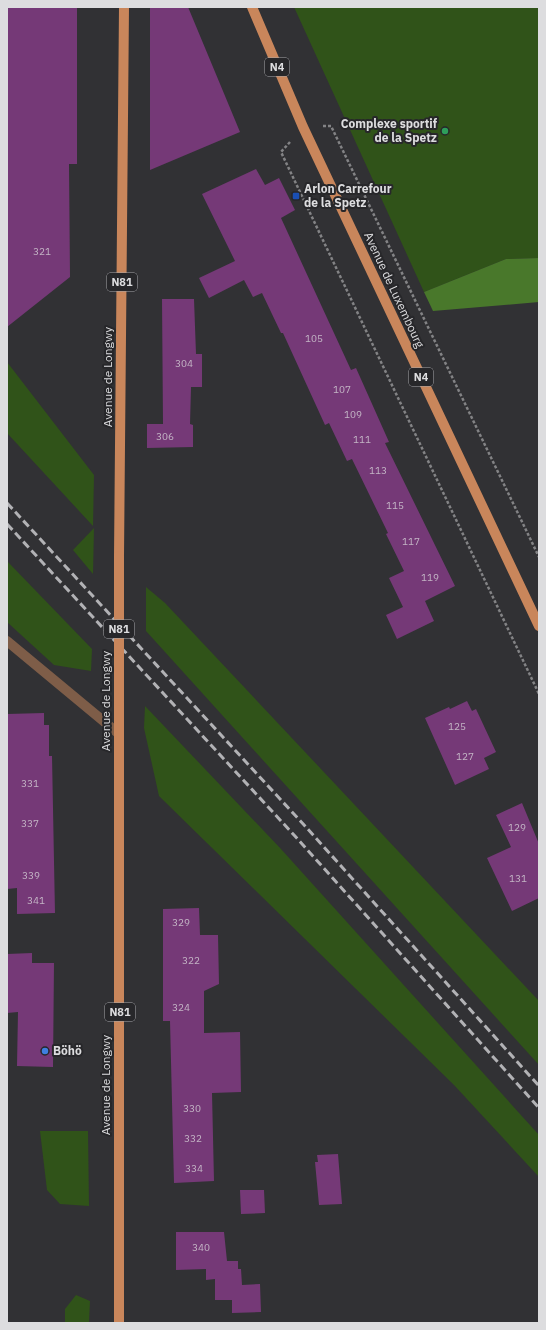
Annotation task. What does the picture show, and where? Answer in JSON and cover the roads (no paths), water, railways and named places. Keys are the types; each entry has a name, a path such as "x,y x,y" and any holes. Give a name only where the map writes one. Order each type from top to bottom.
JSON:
{"main road":[{"name":"Avenue de Longwy","path":"119,1323 119,556 124,7"},
{"name":"Avenue de Luxembourg","path":"252,7 303,127 539,626"}],"lane":[{"path":"7,642 119,734"}],"railway":[{"path":"7,503 305,826 539,1086"},
{"path":"7,524 294,835 539,1108"}],"place":[{"name":"Complexe sportif de la Spetz","path":"445,131"},
{"name":"Arlon Carrefour de la Spetz","path":"296,196"},
{"name":"Böhö","path":"45,1051"}]}
